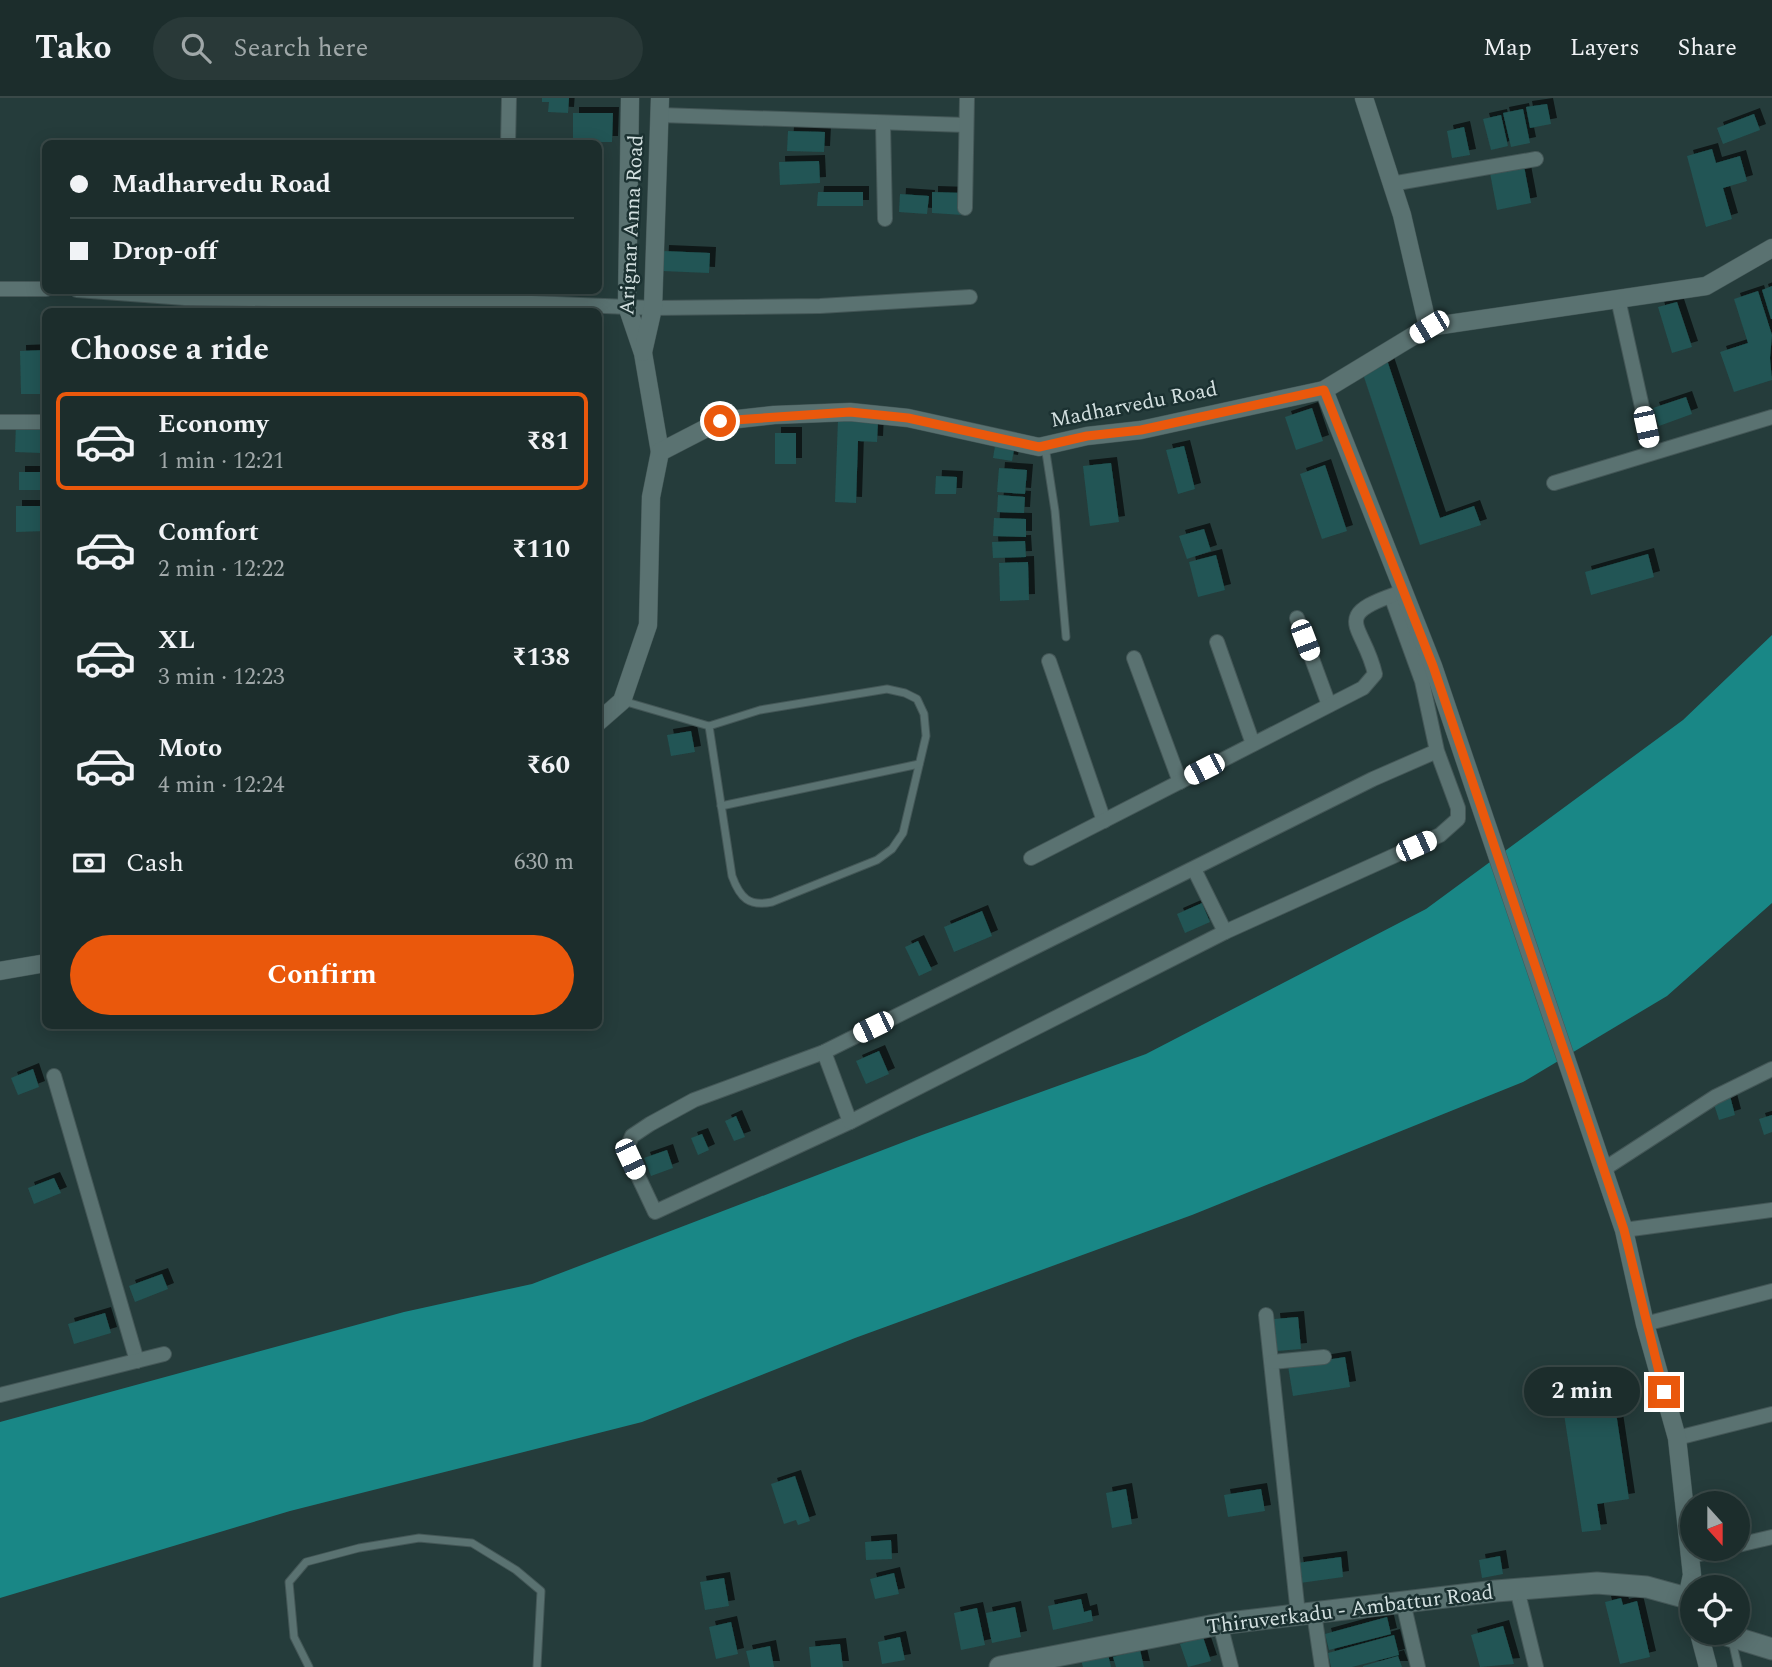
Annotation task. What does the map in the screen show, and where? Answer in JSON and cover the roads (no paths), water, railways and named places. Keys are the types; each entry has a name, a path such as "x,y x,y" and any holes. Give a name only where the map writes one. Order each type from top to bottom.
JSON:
{"main road":[{"name":"Thiruverkadu - Ambattur Road","path":"1000,1667 1036,1664 1220,1624 1517,1589 1598,1583 1647,1587 1680,1601"},
{"path":"1750,1643 1772,1649"}],"street":[{"path":"508,140 509,98"},
{"name":"Arignar Anna Road","path":"630,98 627,306 643,353 660,452"},
{"path":"965,208 967,98"},
{"path":"1364,98 1391,184 1429,327 1706,286 1772,248"},
{"path":"660,106 883,124 966,125"},
{"name":"Arignar Anna Road","path":"643,353 653,308 660,106"},
{"path":"883,124 885,219"},
{"path":"1391,184 1535,159"},
{"path":"0,289 42,289"},
{"path":"106,294 186,305 507,296 653,308 820,306 970,297"},
{"path":"1618,299 1652,452"},
{"name":"Madharvedu Road","path":"660,452 720,421 850,412 908,418 1045,445 1141,430 1324,390 1429,327"},
{"path":"1324,390 1400,593 1433,666 1624,1230 1645,1324 1677,1438 1683,1491"},
{"path":"1554,483 1772,417"},
{"path":"0,422 42,422"},
{"path":"602,718 622,701 648,625 651,497 660,452"},
{"path":"1031,858 1363,688 1374,677 1373,666 1355,624 1357,615 1365,604 1400,593"},
{"path":"1400,593 1393,601 1422,681 1437,751 1458,808 1458,819 1440,835 1224,932 850,1122 655,1212 630,1159 628,1146 632,1136 650,1124 694,1100 824,1052 1373,779 1437,751"},
{"path":"1297,618 1329,705"},
{"path":"1217,642 1253,744"},
{"path":"1134,658 1180,782"},
{"path":"1049,661 1104,821"},
{"path":"1194,869 1224,932"},
{"path":"0,971 42,964"},
{"path":"824,1052 850,1122"},
{"path":"1604,1169 1715,1097 1772,1069"},
{"path":"54,1076 137,1361"},
{"path":"1624,1230 1772,1210"},
{"path":"1645,1324 1772,1291"},
{"path":"1266,1315 1306,1614 1322,1667"},
{"path":"0,1395 164,1354"},
{"path":"1272,1362 1324,1357"},
{"path":"1677,1438 1772,1414"},
{"path":"1750,1542 1772,1537"},
{"path":"1517,1589 1536,1667"},
{"path":"1403,1602 1418,1667"},
{"path":"1220,1624 1231,1667"},
{"path":"1702,1645 1708,1667"}],"lane":[{"path":"1045,445 1055,511 1066,637"},
{"path":"622,701 709,726 760,710 887,689 905,692 917,699 924,714 926,736 903,832 892,849 877,860 772,902 758,905 746,901 737,891 709,726"},
{"path":"721,806 919,764"},
{"path":"309,1667 293,1637 289,1582 306,1562 359,1548 419,1538 472,1543 516,1570 541,1591 537,1667"},
{"path":"1729,1645 1738,1667"}],"water":[{"path":"1772,635 1772,903 1667,996 1523,1082 1192,1215 855,1338 642,1422 290,1511 0,1598 0,1422 404,1312 532,1284 922,1135 1146,1054 1426,909 1683,720"}]}
